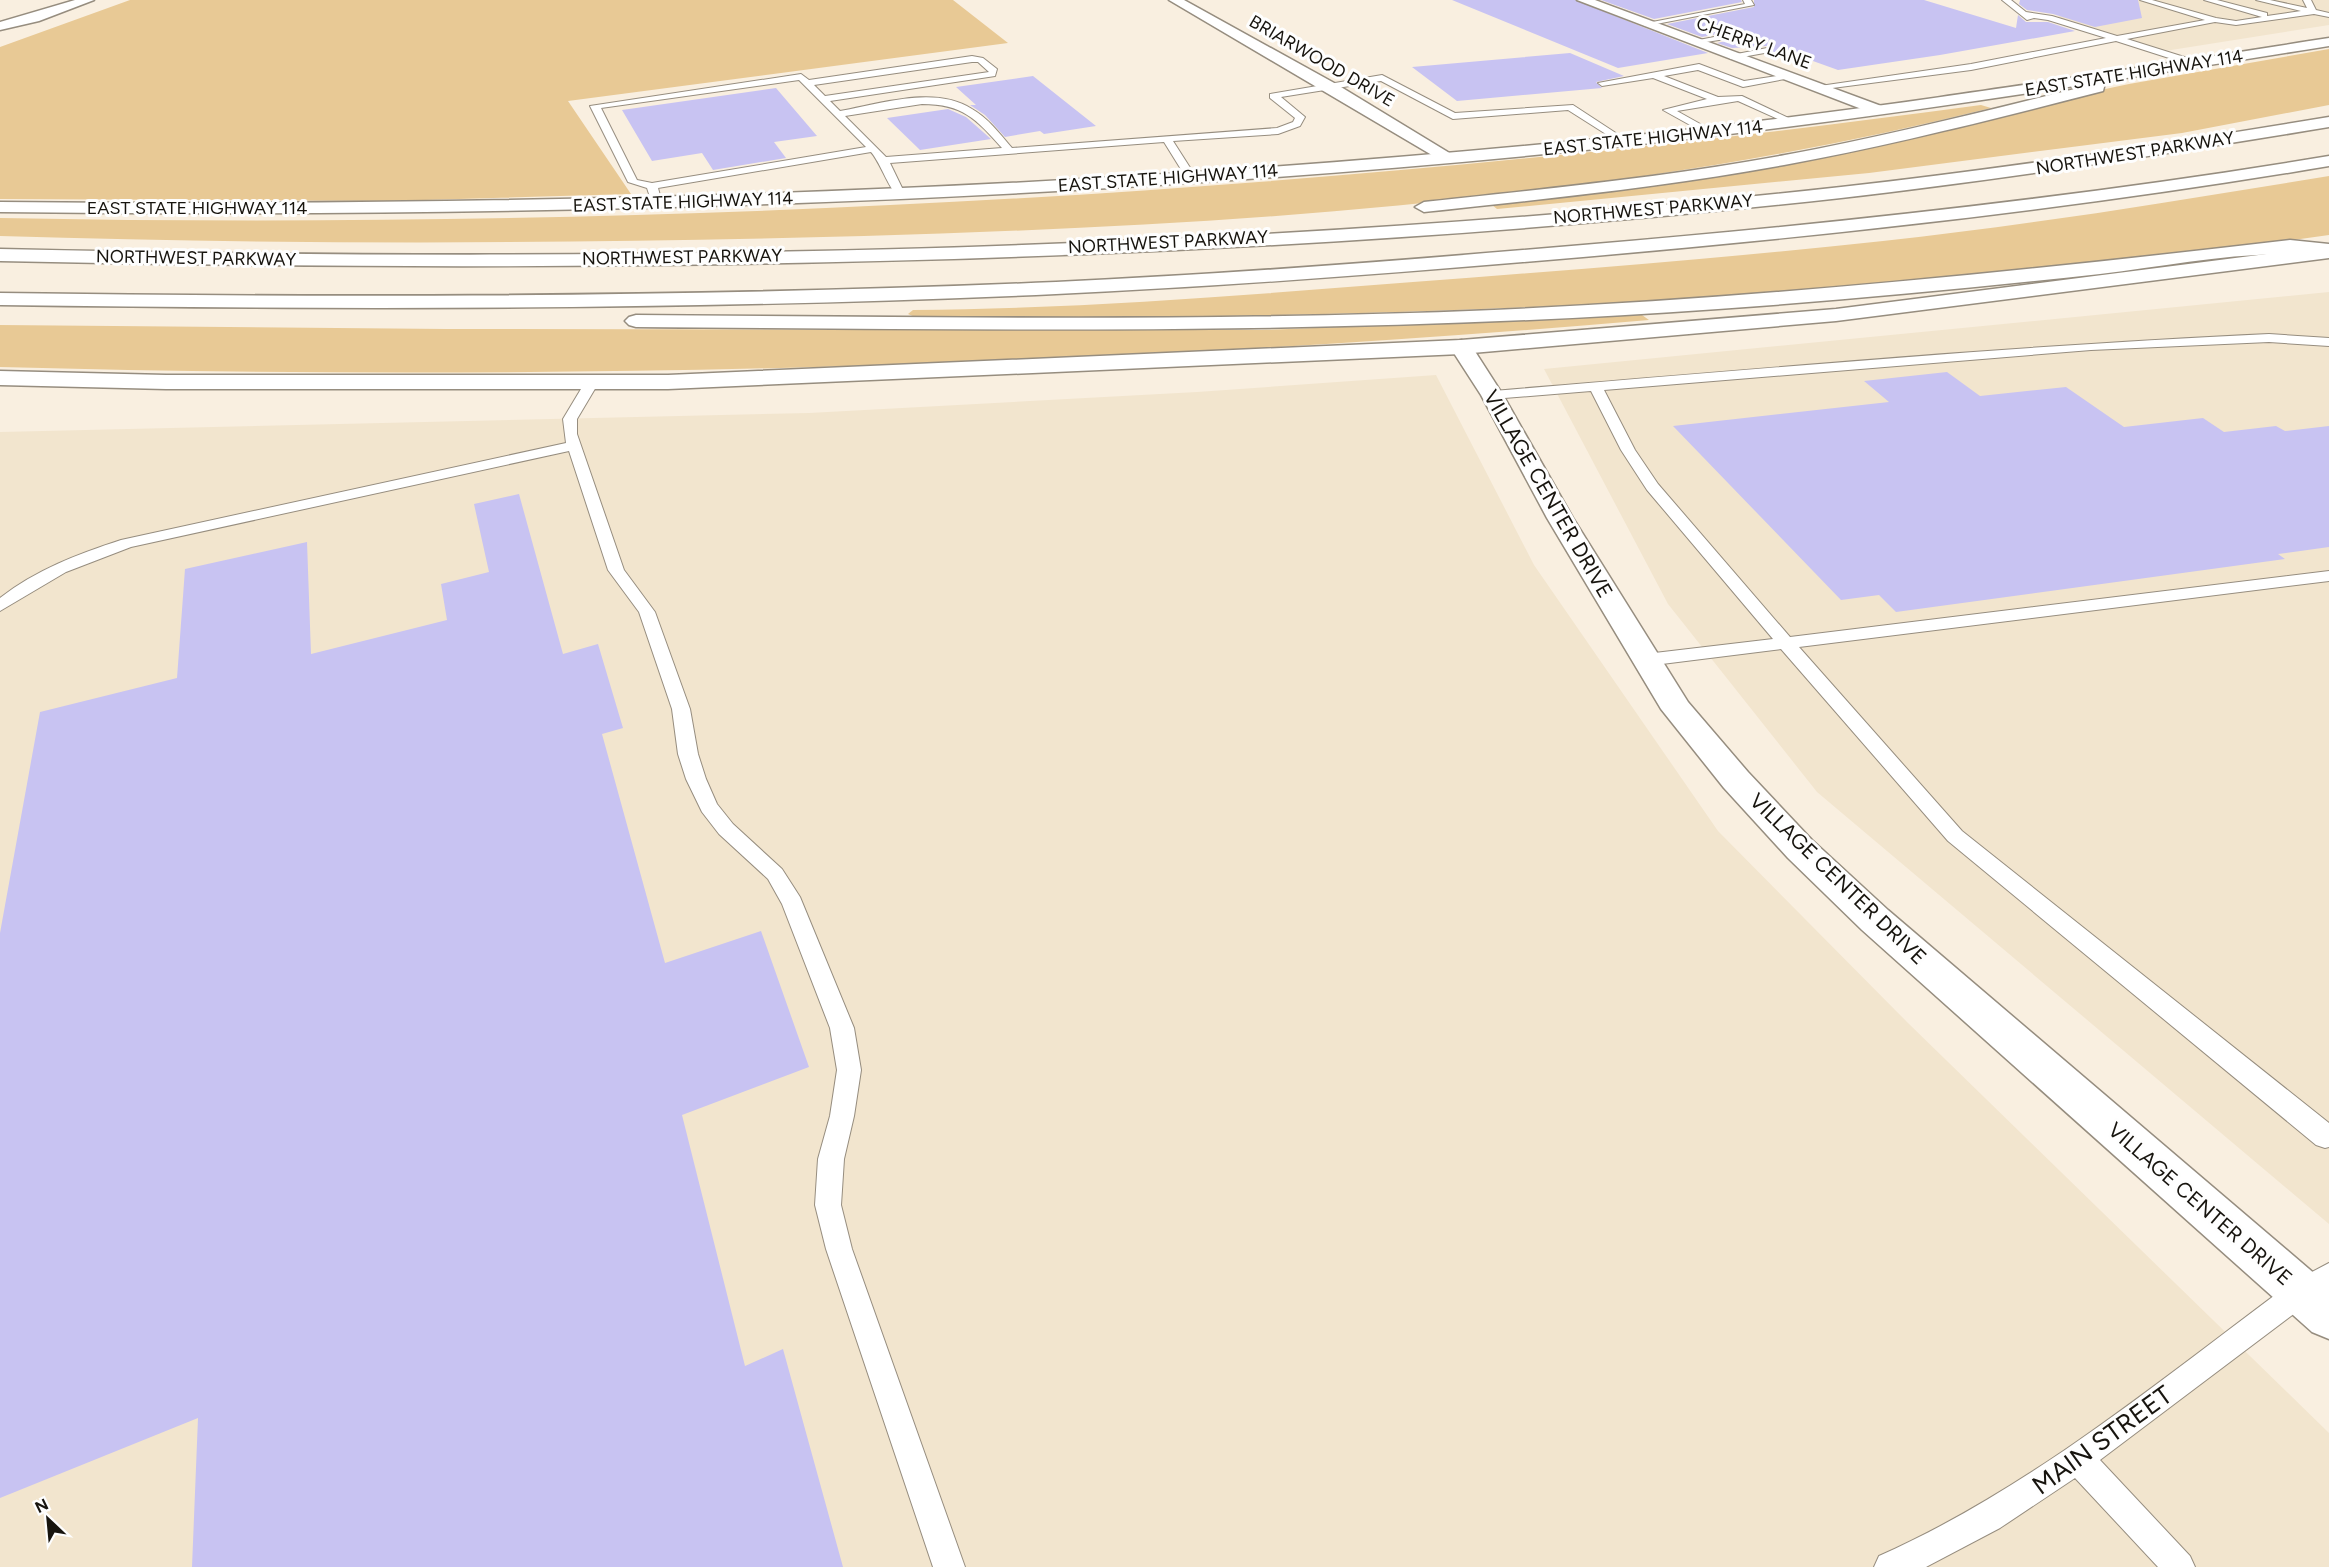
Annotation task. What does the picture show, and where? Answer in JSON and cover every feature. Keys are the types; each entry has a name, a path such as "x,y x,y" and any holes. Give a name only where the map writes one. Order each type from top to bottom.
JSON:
{"main road":[{"path":"0,26 34,18 88,0"},
{"name":"BRIARWOOD DRIVE","path":"1175,0 1331,87 1448,157"},
{"name":"CHERRY LANE","path":"1583,0 1878,110"},
{"path":"0,36 27,26 34,18"},
{"name":"EAST STATE HIGHWAY 114","path":"0,207 560,207 900,194 1191,177 1448,157 1708,132 2099,79 2329,42"},
{"path":"1401,209 1556,192 1783,160 1946,126 2098,88 2099,79"},
{"name":"NORTHWEST PARKWAY","path":"0,255 313,259 829,255 1362,233 1694,207 2082,162 2329,122"},
{"name":"NORTHWEST PARKWAY","path":"0,299 184,302 545,302 958,291 1329,273 1715,240 1909,219 2095,197 2329,161"},
{"path":"829,255 894,241 1259,224 1330,217"},
{"path":"184,302 234,319 966,324 1380,320 1810,295 2005,278 2290,246 2329,251"},
{"path":"0,378 166,382 680,382 1461,347 1836,315 2329,251"},
{"name":"VILLAGE CENTER DRIVE","path":"1461,347 1492,395 1560,518 1677,709 1736,780 1800,849 1875,920 2315,1284 2329,1316"}],"lane":[{"path":"1646,24 1750,5 1747,0"},
{"path":"2006,0 2034,21 2172,67"},
{"path":"2144,0 2215,20 2236,23 2313,12"},
{"path":"2208,0 2272,18"},
{"path":"2260,0 2329,15"},
{"path":"2313,12 2308,1 2319,2"},
{"path":"2021,13 2049,18 2194,63"},
{"path":"1817,87 1971,67 2215,20"},
{"path":"1693,42 1729,36"},
{"path":"1731,56 1767,50"},
{"path":"807,83 972,59 980,60 994,71 992,74 823,99"},
{"path":"1602,83 1699,67 1743,84 1757,93 1668,110 1708,132"},
{"path":"1654,75 1717,100"},
{"path":"1743,84 1787,76"},
{"path":"873,149 652,186 633,182 595,106 801,77 839,114 884,160 900,194"},
{"path":"884,160 1278,131 1297,124 1300,117 1274,96 1382,78 1453,116 1569,107 1623,141"},
{"path":"1739,98 1792,122"},
{"path":"839,114 926,102 951,103 967,109 1010,151"},
{"path":"1167,139 1191,177"},
{"path":"652,186 657,203"},
{"path":"1492,395 2091,346 2269,338 2329,342"},
{"path":"592,382 570,419 574,446 616,570 647,612 681,709 688,754 696,779 709,807 726,829 776,874 792,903 842,1028 849,1070 842,1116 831,1159 828,1205 839,1249 949,1567"},
{"path":"1595,386 1628,450 1653,487 1955,836 2325,1137 2329,1134"},
{"path":"0,606 50,572 127,543 574,446"},
{"path":"1646,660 2329,576"},
{"name":"MAIN STREET","path":"1890,1567 1918,1556 2009,1506 2078,1459 2315,1284"},
{"path":"2078,1459 2179,1567"}],"shaded area":[{"path":"130,0 953,0 1008,43 568,101 631,194 391,201 0,199 0,47"},
{"path":"2097,0 2329,0 2329,25 2165,51 2057,17"},
{"path":"2329,49 2329,105 2182,133 1869,173 1497,209 1492,205 1676,180 2129,84"},
{"path":"1981,105 1991,108 1852,139 1713,165 1572,186 1290,215 1006,231 648,241 324,242 0,236 0,218 248,221 496,218 744,211 993,200 1241,183 1488,162 1735,136"},
{"path":"2329,176 2329,235 2153,258 1977,277 1624,303 1446,310 1092,317 915,317 908,314 913,310 1038,307 1225,296 1766,253 1883,241 2106,212"},
{"path":"2329,292 2329,1224 1817,792 1668,604 1544,369"},
{"path":"1642,315 1649,320 1238,349 825,367 413,373 0,367 0,325 447,329 1261,330"},
{"path":"1436,375 1534,565 1718,831 1907,1022 2329,1433 2329,1567 0,1567 0,432 809,413 1197,392"}],"building":[{"path":"1452,0 1575,0 1708,53 1618,68"},
{"path":"1601,0 1741,0 1742,2 1654,19"},
{"path":"1754,0 1924,0 2016,28 2018,15 2026,22 2048,22 2075,31 1838,70 1799,56 1789,58 1772,52 1767,46 1732,48 1717,43 1734,39 1729,32 1702,37 1667,24 1754,7"},
{"path":"2020,0 2138,0 2142,18 2095,27 2053,14 2027,10 2019,4"},
{"path":"1570,53 1624,76 1596,82 1602,88 1457,101 1412,67"},
{"path":"1033,76 1096,126 1005,137 985,115 970,105 976,105 956,87"},
{"path":"776,88 817,136 774,142 786,158 713,170 702,153 652,161 622,110"},
{"path":"948,109 966,117 991,139 920,150 887,118"},
{"path":"1947,372 1980,396 2066,387 2124,427 2203,418 2224,432 2276,426 2285,431 2329,426 2329,547 2278,554 2285,559 1896,612 1879,595 1841,600 1673,426 1889,402 1864,381"},
{"path":"519,494 563,654 598,644 623,728 602,734 665,963 761,931 809,1067 682,1115 745,1366 783,1349 843,1567 192,1567 198,1418 0,1498 0,933 40,712 177,678 185,569 307,542 311,654 447,620 441,584 489,572 474,504"}]}
